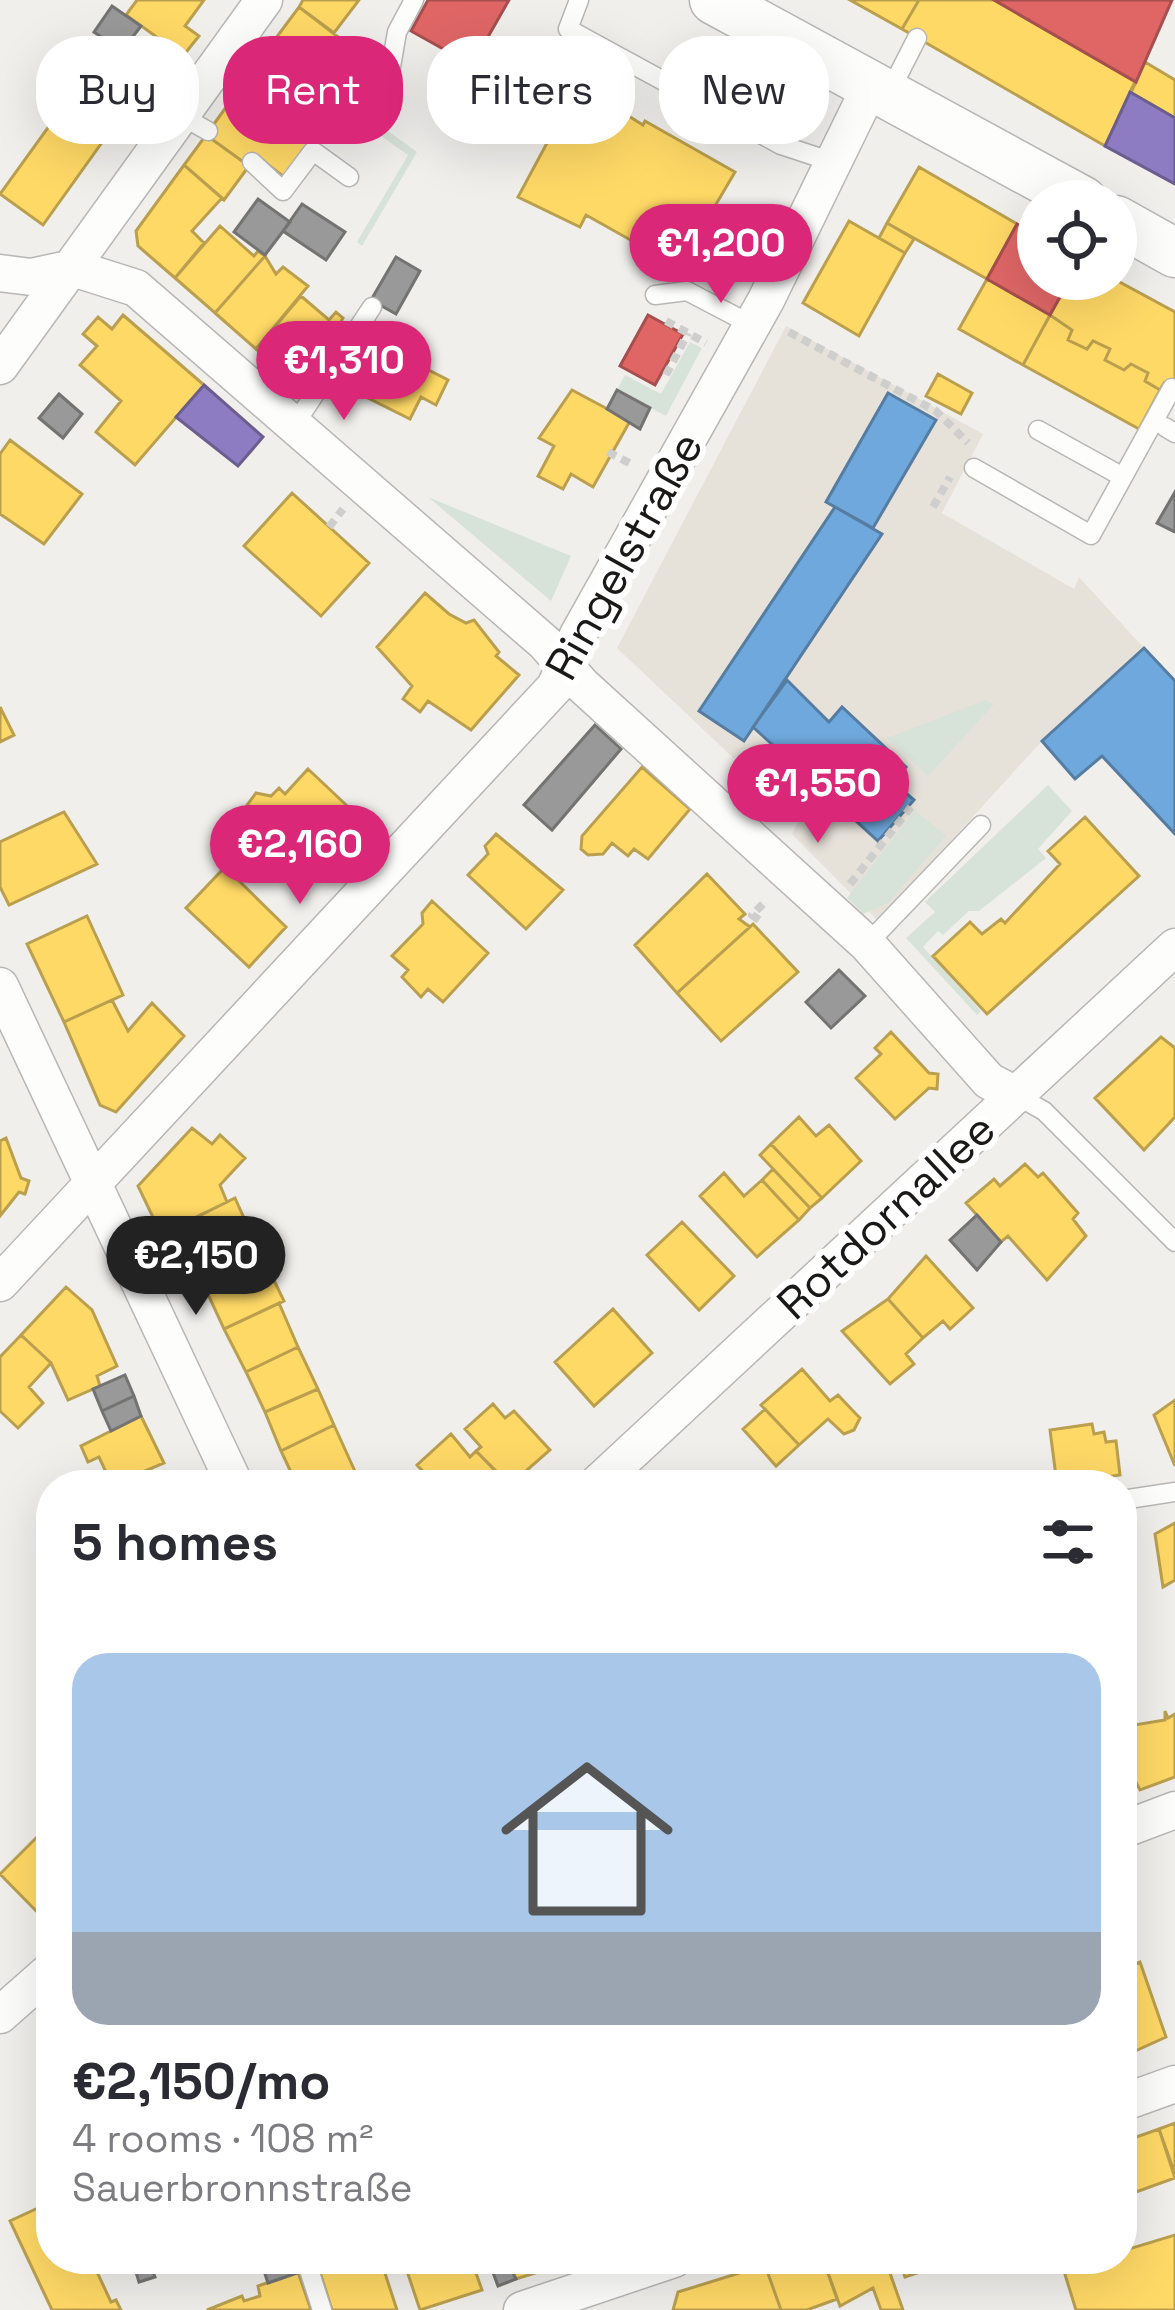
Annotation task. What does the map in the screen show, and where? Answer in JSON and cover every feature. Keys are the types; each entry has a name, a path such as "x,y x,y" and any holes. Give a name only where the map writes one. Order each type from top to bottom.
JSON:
{"street":[{"path":"199,106 264,0"},
{"path":"714,0 1044,180"},
{"name":"Ringelstraße","path":"0,1283 555,687 733,358 768,327 837,164 879,92"},
{"path":"0,366 171,144"},
{"path":"1137,232 1175,253"},
{"path":"0,273 31,277 73,268 136,288 564,665 828,907 989,1081 1014,1094"},
{"name":"Rotdornallee","path":"612,1470 1175,947"},
{"path":"0,986 228,1470"},
{"path":"1137,1824 1175,1810"},
{"path":"0,2015 36,1983"},
{"path":"1137,2098 1175,2084"},
{"path":"522,2310 612,2283"}],"lane":[{"path":"396,36 414,0"},
{"path":"580,0 568,28 781,145 837,164"},
{"path":"879,92 917,38"},
{"path":"252,162 283,191 313,151 350,177"},
{"path":"655,305 687,291 768,327"},
{"path":"293,427 372,307"},
{"path":"974,468 1091,536 1172,388"},
{"path":"1038,430 1123,477"},
{"path":"867,944 981,825"},
{"path":"1014,1094 1044,1111 1175,1243"},
{"path":"1137,1498 1175,1492"},
{"path":"310,2274 322,2310"}],"path":[{"path":"655,305 688,333 733,358"},
{"path":"768,327 936,411 969,442 933,507"},
{"path":"666,375 688,333"},
{"path":"753,771 773,747"},
{"path":"828,907 911,807"},
{"path":"753,924 767,912"}],"shaded area":[{"path":"403,142 417,152 362,246 357,242 408,155 392,144"},
{"path":"786,326 983,434 942,513 1074,589 1079,577 1144,648 1042,741 878,921 792,834 799,820 617,648"},
{"path":"690,342 702,348 666,416 617,390 625,375 661,394"},
{"path":"428,497 571,556 551,601"},
{"path":"986,700 994,704 928,776 887,738"},
{"path":"1048,785 1072,811 1038,849 1046,858 979,911 969,911 943,935 938,931 923,947 981,1011 977,1015 906,938 935,912 925,902"},
{"path":"915,810 946,836 888,903 863,914 847,898"}],"building: Homes":[{"path":"137,0 204,0 185,26 199,36 155,36 126,15"},
{"path":"303,0 359,0 334,33 299,7"},
{"path":"850,0 919,0 902,29"},
{"path":"919,0 994,0 1136,82 1105,146 902,29"},
{"path":"299,7 337,36 277,36"},
{"path":"1145,62 1175,80 1175,118 1130,92"},
{"path":"223,111 223,144 315,144 288,180 257,156 249,166 206,135"},
{"path":"635,120 659,129 659,144 686,144 735,172 715,206 724,209 706,240 697,236 676,274 639,254 643,247 586,215 580,227 518,197 546,144 635,144"},
{"path":"206,135 249,166 224,200 184,165"},
{"path":"36,144 101,144 43,225 0,194"},
{"path":"184,165 222,198 192,231 204,243 175,278 138,246 136,231"},
{"path":"919,167 1017,224 987,279 887,223"},
{"path":"849,221 905,253 859,336 803,303"},
{"path":"887,223 914,239 905,253 879,238"},
{"path":"220,226 254,256 258,251 265,256 215,313 175,278"},
{"path":"265,256 276,274 283,267 308,286 256,349 215,313"},
{"path":"987,279 1050,315 1023,365 959,329"},
{"path":"1137,291 1175,312 1175,389 1164,383 1160,390 1145,381 1148,373 1131,364 1124,370 1105,360 1110,349 1093,341 1087,349 1068,340 1072,330 1050,315 1058,300 1137,300"},
{"path":"301,296 329,320 336,312 343,318 308,381 297,371 291,378 256,349"},
{"path":"123,315 204,385 135,465 96,432 121,401 80,365 97,346 83,334 98,317 112,329"},
{"path":"1050,315 1072,330 1068,340 1087,349 1093,341 1110,349 1105,360 1124,370 1131,364 1148,373 1145,381 1160,390 1139,429 1023,365"},
{"path":"375,329 427,348 419,365 448,380 436,405 421,397 410,419 346,387"},
{"path":"938,374 972,393 961,414 926,396"},
{"path":"572,390 630,421 593,487 571,474 563,489 538,476 554,446 539,438"},
{"path":"10,440 82,494 44,544 0,514 0,454"},
{"path":"292,493 369,563 321,616 244,546"},
{"path":"425,593 449,614 466,623 474,620 499,652 496,656 519,675 471,730 428,701 420,712 403,699 412,686 377,647"},
{"path":"0,707 14,735 0,742"},
{"path":"642,767 690,809 648,859 634,849 628,856 612,843 603,854 588,855 581,849 582,836"},
{"path":"308,769 360,818 310,872 249,815 247,805 256,793 271,796 279,788 285,794"},
{"path":"64,812 97,864 9,905 0,887 0,842"},
{"path":"1085,817 1139,876 987,1014 933,956 970,922 982,934 1001,919 1005,923 1060,864 1048,851"},
{"path":"496,834 563,890 526,929 468,875 488,854 485,846"},
{"path":"225,867 286,927 249,967 186,908"},
{"path":"707,874 745,914 739,919 750,927 677,993 635,945"},
{"path":"432,901 488,953 443,1002 428,989 421,997 402,977 408,970 392,956 423,924 422,913"},
{"path":"87,916 123,995 64,1022 27,944"},
{"path":"753,924 798,972 721,1041 677,993"},
{"path":"112,1000 128,1031 152,1003 184,1036 116,1112 100,1105 64,1022"},
{"path":"891,1032 929,1073 938,1074 937,1089 929,1088 895,1119 856,1078 881,1054 875,1048"},
{"path":"1161,1037 1175,1048 1175,1117 1144,1150 1095,1098"},
{"path":"799,1117 816,1136 829,1125 861,1161 822,1198 771,1144"},
{"path":"192,1128 212,1144 220,1135 245,1158 220,1185 227,1202 161,1234 138,1186"},
{"path":"6,1138 21,1178 29,1181 25,1194 19,1192 0,1216 0,1141"},
{"path":"771,1144 822,1198 810,1208 760,1155"},
{"path":"1025,1164 1038,1177 1043,1173 1078,1213 1073,1219 1086,1236 1047,1280 1008,1236 1001,1242 966,1203 994,1179 1000,1186"},
{"path":"773,1169 810,1208 799,1220 762,1180"},
{"path":"724,1173 744,1196 762,1180 799,1220 757,1257 700,1196"},
{"path":"235,1198 249,1229 260,1225 268,1245 200,1277 175,1228"},
{"path":"682,1222 734,1276 699,1310 647,1255"},
{"path":"268,1245 279,1268 270,1272 284,1301 224,1329 200,1277"},
{"path":"926,1256 973,1308 950,1329 943,1321 923,1338 888,1299"},
{"path":"66,1287 92,1310 117,1366 97,1376 100,1386 68,1400 51,1363 21,1335"},
{"path":"888,1299 923,1338 906,1354 914,1364 890,1384 842,1331"},
{"path":"279,1303 298,1347 246,1372 224,1329"},
{"path":"613,1309 652,1353 594,1406 555,1362"},
{"path":"21,1335 51,1363 29,1387 43,1403 18,1428 0,1411 0,1357"},
{"path":"298,1347 318,1389 265,1412 246,1372"},
{"path":"802,1369 830,1401 838,1395 860,1418 854,1430 844,1434 828,1419 799,1445 761,1405"},
{"path":"318,1389 334,1425 281,1451 265,1412"},
{"path":"1175,1400 1175,1466 1154,1415"},
{"path":"493,1404 505,1418 514,1411 550,1450 527,1470 495,1470 476,1451 481,1447 465,1429"},
{"path":"765,1409 799,1445 776,1466 743,1429"},
{"path":"141,1416 164,1463 147,1470 105,1470 99,1457 88,1462 81,1446"},
{"path":"1092,1424 1094,1434 1104,1432 1106,1442 1116,1441 1119,1470 1055,1470 1050,1430"},
{"path":"334,1425 354,1470 290,1470 281,1451"},
{"path":"451,1434 470,1457 476,1451 494,1470 422,1470 417,1465"},
{"path":"1175,1523 1175,1580 1163,1587 1155,1534"},
{"path":"1165,1711 1168,1718 1175,1714 1175,1777 1140,1790 1137,1725 1165,1720"},
{"path":"36,1838 36,1911 0,1874"},
{"path":"1137,1963 1166,2037 1137,2050"},
{"path":"1175,2123 1175,2174 1159,2129"},
{"path":"1159,2129 1175,2178 1137,2192 1137,2137"},
{"path":"36,2209 36,2274 98,2274 111,2302 116,2300 121,2310 52,2310 10,2221"},
{"path":"1175,2235 1175,2310 1076,2310 1065,2274 1137,2274 1137,2246"},
{"path":"299,2274 311,2310 207,2310 242,2296 244,2301 260,2296 258,2286"},
{"path":"321,2274 385,2274 397,2310 332,2310"},
{"path":"408,2274 476,2274 482,2290 420,2310"},
{"path":"736,2274 768,2274 781,2310 673,2310 678,2292"},
{"path":"768,2274 828,2274 837,2299 807,2310 781,2310"},
{"path":"828,2274 890,2274 903,2310 881,2310 873,2288 840,2306"}],"building: Shops":[{"path":"428,0 509,0 489,36 427,36 427,40 411,31"},
{"path":"994,0 1172,0 1136,82"},
{"path":"1017,224 1017,296 987,279"},
{"path":"1024,300 1058,300 1050,315"},
{"path":"648,315 683,334 655,385 620,366"}],"building: Offices":[{"path":"1130,92 1175,118 1175,184 1105,146"},
{"path":"204,385 263,437 238,466 176,417"}],"building: Schools":[{"path":"888,393 936,420 873,528 826,502"},
{"path":"835,507 882,534 744,741 699,711"},
{"path":"1144,648 1175,681 1175,834 1102,756 1075,779 1042,741"},
{"path":"787,680 829,722 842,707 906,767 892,781 914,800 878,841 753,727"}],"building: Industry":[{"path":"112,6 141,26 133,36 94,32"},
{"path":"258,199 290,222 265,255 234,232"},
{"path":"302,204 345,232 326,260 283,231"},
{"path":"396,257 420,271 396,314 371,300"},
{"path":"617,390 650,408 640,429 607,409"},
{"path":"59,394 82,414 63,438 39,418"},
{"path":"1175,492 1175,532 1157,523"},
{"path":"595,725 621,749 552,830 524,805"},
{"path":"839,970 865,996 831,1028 806,1002"},
{"path":"977,1215 1001,1242 977,1270 950,1240"},
{"path":"125,1375 134,1396 102,1411 93,1389"},
{"path":"134,1396 141,1416 111,1431 102,1411"},
{"path":"137,2274 154,2274 155,2277 139,2282"},
{"path":"265,2274 294,2274 268,2283"},
{"path":"494,2274 514,2274 516,2279 498,2286"}]}
